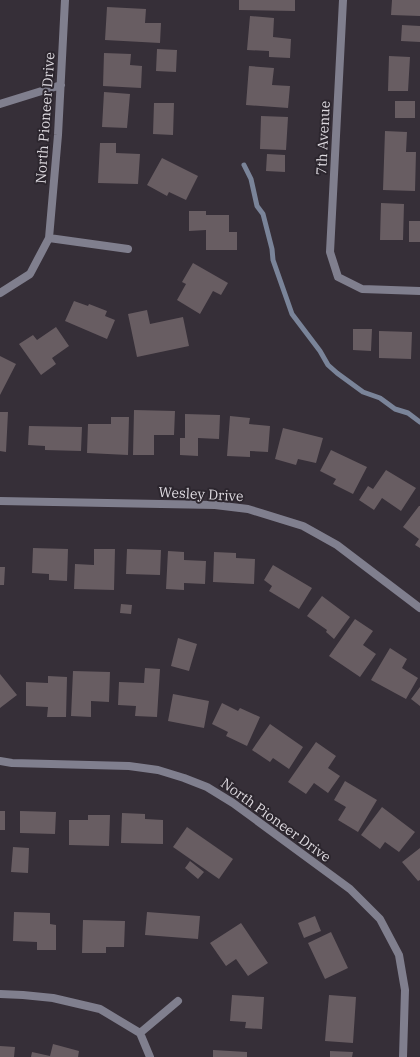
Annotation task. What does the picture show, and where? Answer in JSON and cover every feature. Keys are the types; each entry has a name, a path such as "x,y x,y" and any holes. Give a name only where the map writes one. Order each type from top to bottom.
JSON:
{"street":[{"name":"North Pioneer Drive","path":"0,293 30,274 49,238 58,135 65,0"},
{"name":"7th Avenue","path":"343,0 330,252 338,277 362,289 420,291"},
{"path":"0,104 61,84"},
{"path":"49,238 128,249"},
{"name":"Wesley Drive","path":"0,501 215,505 248,509 302,526 337,545 420,608"},
{"name":"North Pioneer Drive","path":"0,761 12,763 129,766 158,770 207,787 233,803 350,889 380,919 399,955 405,990 403,1057"},
{"path":"0,994 53,998 100,1009 140,1033 150,1057"},
{"path":"140,1033 178,1001"}],"building":[{"path":"239,0 295,0 295,11 239,10"},
{"path":"392,0 420,0 420,16 391,15"},
{"path":"107,7 146,9 145,23 161,23 160,43 105,40"},
{"path":"250,16 274,18 273,37 291,39 290,58 269,57 269,51 247,50"},
{"path":"402,25 420,26 420,42 401,41"},
{"path":"157,49 177,50 176,72 156,71"},
{"path":"104,53 131,54 130,65 142,66 141,88 103,86"},
{"path":"389,56 410,57 408,91 388,91"},
{"path":"249,66 274,68 272,85 290,86 288,108 246,105"},
{"path":"104,92 130,94 127,128 102,127"},
{"path":"395,101 415,101 415,118 395,118"},
{"path":"154,103 174,103 173,135 153,134"},
{"path":"261,116 288,117 286,150 260,149"},
{"path":"385,131 407,132 406,152 416,152 415,191 383,190"},
{"path":"100,143 116,143 116,153 140,154 138,184 98,183"},
{"path":"267,154 285,155 285,172 266,171"},
{"path":"162,158 198,176 186,200 169,192 167,196 147,185"},
{"path":"381,203 404,204 403,240 380,240"},
{"path":"189,211 206,211 206,215 229,215 229,232 237,232 237,250 206,250 206,230 189,231"},
{"path":"409,221 420,221 420,242 409,242"},
{"path":"193,263 228,283 221,295 213,291 200,314 177,300 186,284 182,282"},
{"path":"74,301 88,306 89,304 107,311 105,316 115,320 107,339 65,321"},
{"path":"147,310 150,324 183,317 189,346 137,357 128,314"},
{"path":"56,327 69,346 52,358 56,364 41,375 19,344 33,335 37,340"},
{"path":"353,329 372,329 371,351 353,350"},
{"path":"379,331 412,332 411,359 379,358"},
{"path":"0,356 16,364 0,395"},
{"path":"134,410 175,411 174,435 154,435 154,455 133,455"},
{"path":"0,412 8,412 6,452 0,451"},
{"path":"185,414 220,415 219,439 198,438 198,456 180,455 180,438 185,438"},
{"path":"230,416 250,418 249,424 270,426 268,452 250,451 250,457 227,456"},
{"path":"111,417 129,417 128,455 87,453 88,424 111,424"},
{"path":"29,426 82,427 81,451 45,450 45,446 28,445"},
{"path":"283,428 323,438 316,463 298,459 296,465 275,459"},
{"path":"331,450 367,467 353,494 333,484 336,479 320,471"},
{"path":"386,470 416,488 401,511 382,498 374,510 359,500 368,486 373,489"},
{"path":"419,506 420,548 415,545 419,539 403,527"},
{"path":"33,548 68,549 67,581 49,580 49,574 32,573"},
{"path":"94,549 115,549 114,590 74,589 75,564 94,565"},
{"path":"127,549 161,550 160,575 126,574"},
{"path":"168,551 184,552 184,560 206,561 205,584 184,583 184,590 166,589"},
{"path":"214,552 236,553 236,558 255,559 254,584 213,582"},
{"path":"273,565 312,588 299,609 269,591 272,586 264,580"},
{"path":"0,567 5,567 4,585 0,585"},
{"path":"322,596 350,617 334,639 326,632 327,630 307,616"},
{"path":"121,604 132,605 131,614 120,613"},
{"path":"355,619 373,631 363,645 376,654 360,677 329,656"},
{"path":"178,638 197,644 189,671 171,666"},
{"path":"390,648 407,659 402,668 418,678 406,699 371,680"},
{"path":"145,668 160,669 157,717 135,716 136,706 118,705 119,682 144,683"},
{"path":"73,671 110,672 109,702 91,701 91,717 71,716"},
{"path":"0,674 17,695 0,708"},
{"path":"48,676 67,677 66,717 47,717 48,707 26,706 26,682 48,683"},
{"path":"420,687 420,706 411,699"},
{"path":"173,694 209,701 204,728 168,721"},
{"path":"222,703 238,711 240,708 260,717 247,746 226,736 228,732 212,724"},
{"path":"270,724 303,747 289,769 273,758 270,762 252,750"},
{"path":"316,742 336,756 328,768 340,776 328,793 314,783 306,794 288,782"},
{"path":"345,781 377,800 358,832 338,820 346,807 334,800"},
{"path":"382,807 415,832 399,852 385,842 380,849 361,835"},
{"path":"0,811 5,811 5,830 0,830"},
{"path":"20,811 56,812 55,834 20,833"},
{"path":"122,813 145,814 145,819 163,820 163,844 121,843"},
{"path":"88,815 110,815 109,846 69,845 69,820 88,820"},
{"path":"187,827 233,859 219,879 173,847"},
{"path":"13,847 29,848 28,873 11,872"},
{"path":"420,848 420,880 418,881 402,862"},
{"path":"190,861 204,872 198,879 185,868"},
{"path":"14,912 50,913 50,924 56,925 56,950 37,950 37,942 13,941"},
{"path":"147,912 200,916 198,939 145,935"},
{"path":"315,916 321,931 304,938 298,923"},
{"path":"83,920 125,921 124,947 106,947 106,953 82,953"},
{"path":"241,923 268,963 248,976 236,959 226,966 210,943"},
{"path":"331,932 348,968 325,979 308,943"},
{"path":"232,995 264,997 262,1029 245,1028 246,1022 230,1021"},
{"path":"329,995 356,997 353,1043 325,1041"},
{"path":"53,1044 79,1051 78,1057 31,1057 32,1052 50,1056"},
{"path":"0,1046 15,1047 14,1057 0,1057"},
{"path":"213,1050 247,1052 247,1057 213,1057"},
{"path":"330,1051 353,1052 352,1057 330,1057"}],"waterway":[{"path":"244,165 251,179 257,206 263,214 272,249 273,260 292,314 320,351 328,365 337,373 363,392 380,398 395,409 408,413 420,422"}]}
